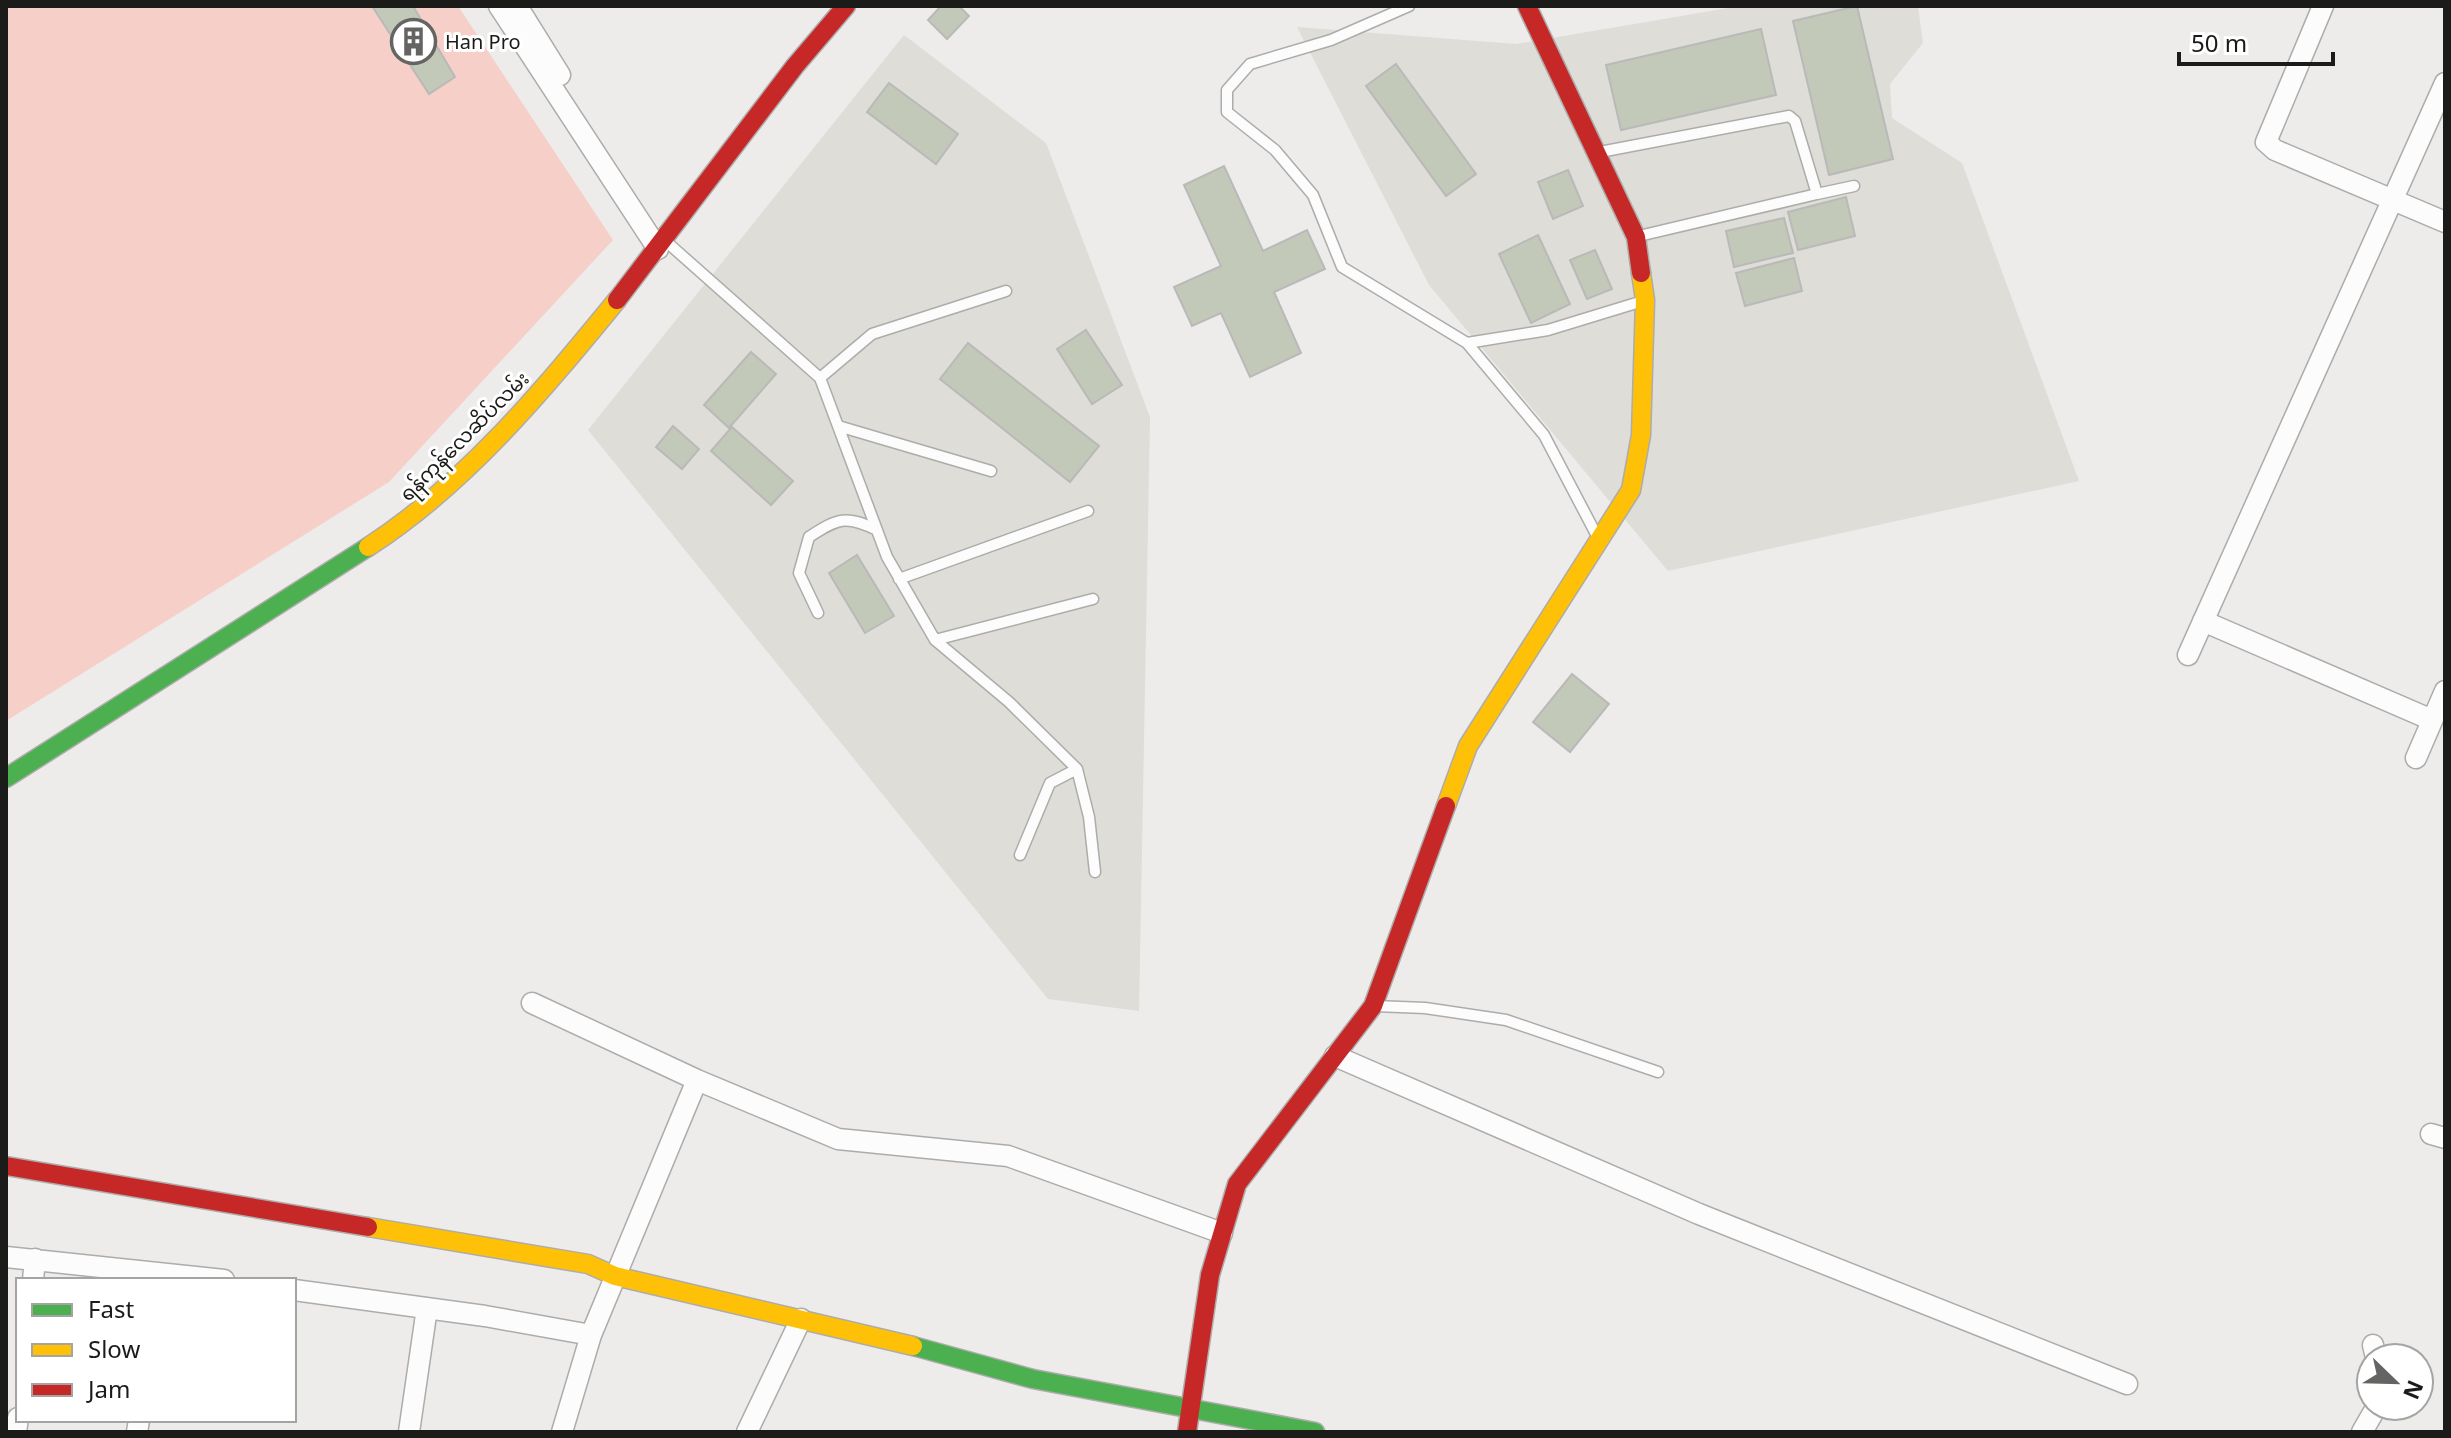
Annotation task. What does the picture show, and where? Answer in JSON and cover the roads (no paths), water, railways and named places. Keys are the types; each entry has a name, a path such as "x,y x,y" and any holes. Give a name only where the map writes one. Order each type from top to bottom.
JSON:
{"street":[{"path":"499,6 661,245"},
{"path":"517,6 661,245"},
{"name":"ရန်ကုန်လေဆိပ်လမ်း","path":"6,778 406,523 534,401 661,245 795,66 846,6"},
{"path":"1187,1432 1210,1275 1237,1184 1373,1006 1468,746 1631,490 1641,435 1645,300 1636,237 1527,6"},
{"path":"2323,6 2266,142 2275,150 2445,222"},
{"path":"2188,655 2445,83"},
{"path":"2203,621 2432,720"},
{"path":"2416,758 2445,691"},
{"path":"532,1003 697,1080 838,1139 1008,1156 1222,1233"},
{"path":"1335,1056 1699,1214 2127,1384"},
{"path":"562,1432 591,1335 697,1080"},
{"path":"6,1166 588,1264 615,1276 801,1319 1033,1379 1315,1432"},
{"path":"6,1257 34,1270 190,1278"},
{"path":"296,1290 591,1335"},
{"path":"409,1432 427,1308"},
{"path":"747,1432 801,1319"}],"lane":[{"path":"1409,6 1331,40 1250,64 1227,90 1227,112 1275,150 1313,195 1342,267 1467,343 1544,435 1598,538"},
{"path":"1598,152 1789,116 1795,121 1817,194"},
{"path":"1636,237 1854,186"},
{"path":"661,245 820,378 877,530 899,579 935,640 1009,702 1077,769 1089,817 1095,872"},
{"path":"820,378 872,334 1006,291"},
{"path":"1467,343 1548,330 1645,300"},
{"path":"838,426 991,471"},
{"path":"899,579 1088,511"},
{"path":"818,613 799,573 809,537 831,522 853,518 877,530"},
{"path":"935,640 1093,599"},
{"path":"1020,855 1050,783 1077,769"},
{"path":"1373,1006 1425,1008 1506,1020 1658,1072"}],"place":[{"name":"Han Pro","path":"414,41"}]}
